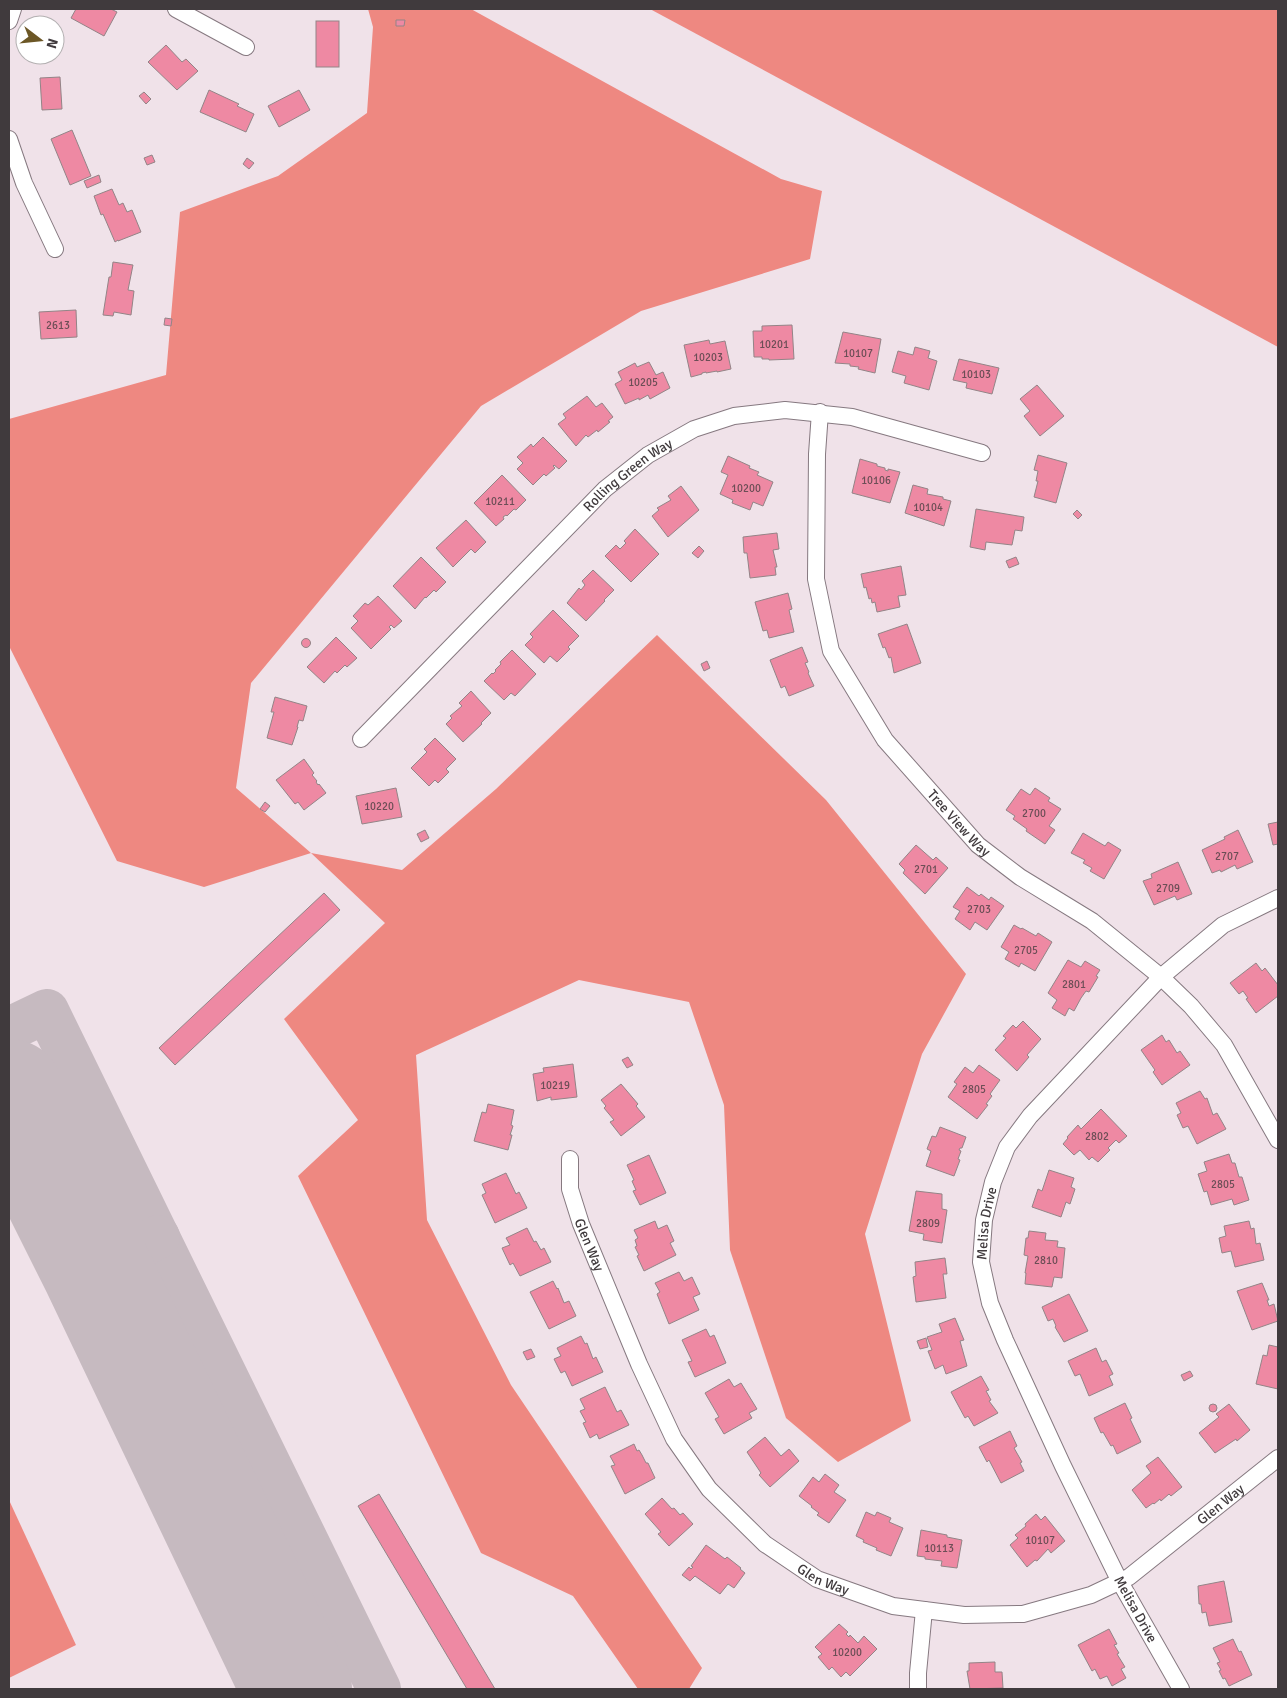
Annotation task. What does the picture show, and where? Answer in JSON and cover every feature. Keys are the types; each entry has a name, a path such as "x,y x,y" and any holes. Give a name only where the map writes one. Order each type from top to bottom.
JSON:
{"street":[{"path":"9,21 14,9"},
{"path":"176,9 246,47"},
{"path":"9,139 24,183 55,249"},
{"name":"Rolling Green Way","path":"361,739 605,489 648,455 694,429 734,416 785,410 820,412 852,417 982,453"},
{"name":"Tree View Way","path":"820,412 817,454 816,579 831,651 885,740 978,845 1020,877 1092,921 1161,977 1191,1006 1224,1045 1278,1140"},
{"name":"Melisa Drive","path":"1181,1689 1120,1582 1063,1466 1005,1340 990,1303 981,1262 984,1220 993,1182 1007,1147 1030,1116 1161,977 1223,925 1278,898"},
{"name":"Glen Way","path":"570,1159 570,1189 581,1224 639,1364 674,1439 709,1489 765,1544 817,1578 893,1606 964,1615 1023,1614 1091,1595 1129,1578 1278,1458"},
{"path":"918,1689 924,1610"}],"shaded area":[{"path":"368,9 471,9 781,179 822,191 810,259 641,311 481,406 251,683 236,788 311,853 204,887 117,861 9,646 9,419 166,375 180,212 278,176 367,113 373,27"},
{"path":"650,9 1278,9 1278,347"},
{"path":"657,635 826,800 966,974 922,1054 865,1234 911,1421 838,1462 786,1418 730,1250 724,1105 689,1002 579,980 416,1055 427,1220 511,1385 702,1668 689,1689 638,1689 573,1596 481,1553 298,1176 358,1120 284,1019 385,923 311,853 402,870 496,789"},
{"path":"9,1500 76,1645 9,1678"}],"building":[{"path":"76,9 111,9 117,12 104,36 71,18"},
{"path":"396,20 405,20 404,26 396,26"},
{"path":"316,21 339,21 339,67 316,67"},
{"path":"166,45 182,62 186,59 198,71 177,90 148,62"},
{"path":"60,77 62,109 42,110 40,78"},
{"path":"209,90 239,104 237,106 254,114 246,132 200,112"},
{"path":"299,90 310,110 279,127 268,106"},
{"path":"144,92 151,99 146,104 139,96"},
{"path":"72,130 91,176 70,185 51,139"},
{"path":"152,155 155,162 147,165 144,158"},
{"path":"247,158 254,163 249,169 243,164"},
{"path":"99,175 101,182 87,188 84,181"},
{"path":"112,189 119,205 123,203 127,212 132,210 141,232 115,242 103,214 101,215 94,196"},
{"path":"113,262 133,265 128,290 134,291 131,315 114,312 113,316 103,315"},
{"path":"76,310 77,337 41,339 39,312"},
{"path":"165,318 172,319 171,326 164,325"},
{"path":"792,325 794,359 769,360 762,359 762,357 754,357 753,331 762,331 762,326"},
{"path":"843,332 881,339 875,373 858,369 859,367 850,366 850,364 835,363"},
{"path":"709,340 710,344 725,341 731,369 706,372 691,377 684,345"},
{"path":"915,347 930,351 928,358 937,361 929,390 904,383 906,376 892,372 898,351 913,355"},
{"path":"959,359 999,368 992,394 966,388 967,383 953,380"},
{"path":"649,362 656,375 663,372 670,388 650,399 648,395 625,404 615,384 622,380 618,372 635,363 637,367"},
{"path":"1037,385 1064,416 1040,436 1024,416 1030,411 1020,399"},
{"path":"587,396 596,407 602,403 613,417 598,432 597,430 588,437 586,435 576,446 558,424 566,418 563,414"},
{"path":"543,437 567,461 559,469 554,465 555,468 546,476 544,474 533,485 517,469 523,463 517,457 531,444 533,447"},
{"path":"1038,455 1067,463 1056,503 1034,497 1038,481 1036,481 1038,471 1034,470"},
{"path":"728,456 750,466 749,468 759,472 757,475 773,482 763,506 753,502 750,510 732,503 733,500 720,494 728,475 721,472"},
{"path":"860,459 877,464 877,466 888,471 888,469 900,472 890,503 852,493"},
{"path":"502,475 526,500 516,510 514,509 507,516 503,517 504,519 496,526 474,503"},
{"path":"913,485 928,489 927,494 943,497 943,499 951,501 944,526 905,513"},
{"path":"681,486 699,510 668,537 652,516 659,510 657,508 671,500 668,496"},
{"path":"976,509 1024,517 1022,531 1015,530 1012,545 986,542 985,550 970,547"},
{"path":"1077,510 1082,515 1078,519 1073,514"},
{"path":"466,520 486,542 475,553 471,549 453,567 436,548"},
{"path":"635,529 659,554 631,582 605,556 616,545 620,549 626,543 624,541"},
{"path":"777,533 779,549 773,550 777,567 775,567 776,575 750,578 747,553 744,553 743,537"},
{"path":"699,546 704,551 698,558 692,553"},
{"path":"421,557 446,582 436,592 434,590 425,597 415,609 393,586"},
{"path":"1016,557 1019,564 1009,568 1006,561"},
{"path":"901,566 906,595 898,596 900,607 877,612 875,602 872,603 866,587 864,588 861,574"},
{"path":"593,570 614,590 586,621 567,603 579,588 581,590 585,585 582,581"},
{"path":"788,593 792,609 789,610 794,632 769,638 767,630 763,631 755,602"},
{"path":"378,596 402,621 394,628 391,625 389,627 391,629 371,649 351,628 358,621 353,616 365,603 368,605"},
{"path":"553,610 579,636 568,647 570,649 557,662 550,656 544,663 525,645 533,637 530,634"},
{"path":"907,624 921,663 894,673 891,657 889,658 885,647 883,648 878,634"},
{"path":"336,637 357,658 347,667 345,665 337,673 335,671 324,683 307,667"},
{"path":"306,638 311,643 306,648 301,643"},
{"path":"802,647 808,662 805,663 808,673 814,686 789,696 785,686 781,688 770,660"},
{"path":"512,650 536,674 515,696 511,693 504,700 484,681 496,671 501,664 500,662"},
{"path":"707,661 710,668 704,671 701,664"},
{"path":"471,691 491,713 463,742 446,724 452,718 450,716 462,706 459,703"},
{"path":"275,697 307,706 303,721 299,720 292,745 267,738 274,712 271,712"},
{"path":"435,738 456,759 446,769 449,772 438,783 435,780 429,786 411,768 427,752 424,749"},
{"path":"304,759 314,773 312,775 316,782 326,793 304,810 298,802 295,804 276,780"},
{"path":"396,788 402,817 362,824 356,796"},
{"path":"1035,788 1050,798 1048,801 1061,809 1049,826 1055,830 1045,844 1026,831 1027,829 1013,819 1015,816 1006,810 1021,789 1030,795"},
{"path":"265,802 270,806 265,812 260,809"},
{"path":"1278,822 1278,844 1273,845 1268,824"},
{"path":"425,830 429,838 421,842 417,834"},
{"path":"1238,830 1253,862 1237,869 1235,865 1221,872 1220,870 1212,873 1202,850 1225,839 1224,837"},
{"path":"1083,833 1105,846 1108,842 1121,850 1104,879 1090,871 1092,868 1083,863 1085,860 1071,853"},
{"path":"916,845 933,860 936,857 948,868 925,894 903,873 905,870 899,864"},
{"path":"1178,862 1192,894 1177,900 1175,896 1154,905 1143,881 1152,878 1151,874"},
{"path":"967,887 979,896 981,894 989,900 991,897 1004,906 987,930 975,922 970,930 955,919 960,911 953,907"},
{"path":"324,893 340,910 175,1065 159,1048"},
{"path":"1014,925 1036,936 1038,933 1052,942 1035,971 1021,963 1019,967 1005,959 1009,952 1001,947"},
{"path":"1068,960 1081,967 1085,961 1100,970 1089,992 1086,991 1074,1011 1069,1008 1065,1016 1052,1008 1057,1000 1048,993"},
{"path":"1256,963 1262,971 1265,968 1278,985 1278,996 1256,1013 1243,991 1239,994 1230,983"},
{"path":"1023,1021 1041,1039 1027,1055 1029,1057 1017,1071 995,1050 1006,1038 1003,1036 1013,1025 1016,1028"},
{"path":"1162,1035 1166,1042 1169,1040 1177,1053 1180,1051 1190,1065 1162,1085 1153,1072 1155,1070 1141,1050"},
{"path":"628,1057 633,1065 627,1068 622,1060"},
{"path":"573,1064 577,1097 551,1100 551,1097 537,1101 533,1074 544,1072 543,1068"},
{"path":"979,1065 1000,1080 990,1094 992,1096 986,1104 988,1105 977,1119 948,1097 957,1084 954,1082 965,1067 973,1073"},
{"path":"621,1084 638,1104 636,1106 645,1117 621,1136 610,1122 614,1120 604,1108 606,1106 601,1100"},
{"path":"1200,1091 1205,1099 1207,1098 1213,1115 1217,1113 1226,1129 1197,1144 1188,1126 1183,1128 1177,1115 1181,1113 1176,1103"},
{"path":"488,1104 514,1110 511,1125 513,1126 510,1135 512,1135 508,1150 474,1141 482,1112 486,1113"},
{"path":"1101,1109 1127,1136 1119,1143 1116,1140 1108,1148 1110,1150 1098,1162 1092,1157 1089,1160 1080,1150 1074,1155 1063,1144 1067,1137 1078,1125 1081,1129"},
{"path":"940,1127 966,1137 962,1148 959,1150 961,1151 958,1159 960,1160 954,1176 926,1166 931,1151 927,1149 932,1136 936,1137"},
{"path":"1229,1154 1232,1163 1235,1163 1239,1177 1242,1177 1249,1200 1234,1205 1232,1199 1211,1205 1207,1191 1204,1192 1198,1174 1207,1171 1204,1162"},
{"path":"649,1155 666,1193 640,1205 633,1191 636,1190 632,1181 634,1180 627,1165"},
{"path":"1049,1170 1074,1178 1071,1187 1075,1189 1070,1204 1066,1202 1061,1217 1032,1207 1038,1189 1042,1191"},
{"path":"506,1173 516,1194 519,1192 527,1208 495,1223 482,1195 486,1193 482,1184"},
{"path":"916,1191 942,1194 942,1209 947,1210 942,1243 923,1240 924,1234 909,1231"},
{"path":"655,1221 658,1229 667,1225 674,1241 670,1243 676,1255 644,1271 637,1256 639,1255 635,1247 637,1246 635,1240 638,1238 634,1230"},
{"path":"1249,1221 1251,1229 1254,1228 1256,1244 1260,1243 1264,1260 1235,1267 1231,1251 1222,1253 1219,1238 1226,1236 1224,1226"},
{"path":"527,1228 534,1242 536,1241 541,1250 544,1248 551,1262 520,1276 513,1263 510,1265 502,1248 510,1245 506,1238"},
{"path":"1029,1231 1046,1233 1045,1240 1058,1241 1057,1247 1065,1248 1062,1278 1054,1277 1052,1287 1025,1284 1028,1256 1024,1255 1026,1238 1028,1238"},
{"path":"945,1258 947,1274 943,1274 946,1298 916,1302 913,1277 916,1276 915,1262"},
{"path":"679,1272 684,1281 692,1277 700,1294 693,1297 699,1310 669,1324 657,1294 660,1292 655,1283"},
{"path":"553,1281 564,1303 569,1301 576,1316 549,1329 530,1292"},
{"path":"1262,1283 1269,1300 1267,1300 1269,1306 1274,1304 1278,1321 1252,1330 1237,1291"},
{"path":"1069,1294 1088,1331 1064,1342 1055,1327 1053,1319 1048,1321 1042,1307"},
{"path":"955,1318 964,1340 960,1341 967,1366 946,1374 943,1365 935,1369 928,1351 932,1350 927,1337 942,1332 939,1324"},
{"path":"706,1329 710,1337 714,1335 726,1363 695,1377 688,1362 692,1361 682,1340"},
{"path":"581,1336 585,1344 587,1343 593,1359 596,1357 603,1372 572,1386 565,1371 561,1373 554,1359 561,1356 557,1348"},
{"path":"926,1338 928,1347 920,1349 917,1341"},
{"path":"1269,1345 1278,1347 1278,1389 1256,1384 1263,1355 1267,1356"},
{"path":"1096,1348 1102,1362 1106,1360 1113,1374 1109,1376 1113,1385 1089,1396 1080,1374 1075,1376 1068,1361"},
{"path":"531,1349 535,1357 527,1360 523,1352"},
{"path":"1190,1371 1193,1376 1184,1381 1181,1375"},
{"path":"981,1376 989,1390 986,1391 991,1400 989,1401 998,1413 974,1426 968,1416 965,1418 951,1392"},
{"path":"729,1379 734,1387 741,1383 757,1409 749,1413 752,1418 724,1434 715,1419 719,1417 705,1393"},
{"path":"605,1387 617,1412 621,1410 629,1425 599,1439 597,1434 590,1438 583,1423 586,1422 580,1411 585,1409 580,1399"},
{"path":"1125,1403 1141,1442 1117,1454 1113,1445 1111,1446 1103,1432 1101,1433 1094,1418"},
{"path":"1213,1404 1217,1408 1213,1412 1209,1408"},
{"path":"1229,1404 1250,1430 1237,1441 1236,1439 1215,1453 1199,1433 1219,1417 1216,1414"},
{"path":"1010,1431 1017,1446 1014,1448 1022,1462 1020,1463 1024,1471 1001,1483 989,1460 987,1462 979,1447"},
{"path":"765,1437 781,1456 789,1449 799,1461 770,1487 759,1475 761,1473 747,1452"},
{"path":"634,1444 637,1451 639,1450 646,1463 648,1463 655,1478 625,1494 611,1466 615,1465 610,1456"},
{"path":"1158,1457 1182,1487 1171,1496 1169,1494 1161,1501 1160,1499 1146,1508 1132,1490 1151,1473 1146,1466"},
{"path":"825,1474 839,1485 834,1492 846,1500 829,1523 817,1515 819,1513 799,1496 813,1477 819,1482"},
{"path":"379,1494 495,1689 467,1689 358,1506"},
{"path":"662,1498 680,1515 683,1513 693,1524 669,1546 658,1534 661,1532 645,1514"},
{"path":"866,1512 875,1516 877,1512 891,1518 889,1522 903,1528 891,1556 876,1550 877,1548 863,1542 864,1540 856,1536"},
{"path":"1036,1514 1041,1520 1045,1516 1065,1541 1051,1553 1048,1549 1037,1561 1035,1560 1027,1567 1010,1545 1018,1538 1015,1535"},
{"path":"921,1530 962,1540 957,1568 941,1566 942,1561 917,1556"},
{"path":"706,1545 725,1559 727,1557 745,1573 734,1588 728,1584 720,1594 695,1576 690,1581 682,1575 689,1567 691,1569 693,1567 691,1566"},
{"path":"1224,1581 1232,1622 1209,1626 1206,1612 1202,1613 1201,1604 1199,1604 1198,1586"},
{"path":"839,1624 848,1632 846,1634 849,1637 850,1635 858,1643 864,1636 877,1649 850,1676 846,1672 841,1677 832,1667 829,1670 818,1657 822,1654 815,1647"},
{"path":"1109,1629 1117,1644 1114,1645 1119,1653 1117,1654 1125,1667 1121,1669 1126,1678 1112,1686 1107,1676 1100,1679 1095,1669 1092,1671 1078,1645"},
{"path":"1233,1639 1252,1675 1229,1686 1219,1671 1221,1670 1217,1663 1220,1662 1213,1648"},
{"path":"995,1662 995,1672 1002,1672 1003,1688 970,1689 967,1671 969,1671 969,1663"}],"taxiway":[{"path":"9,1029 47,1011 379,1689"},
{"path":"96,1268 158,1237"}],"runway":[{"path":"9,1094 96,1268 297,1689"}]}
